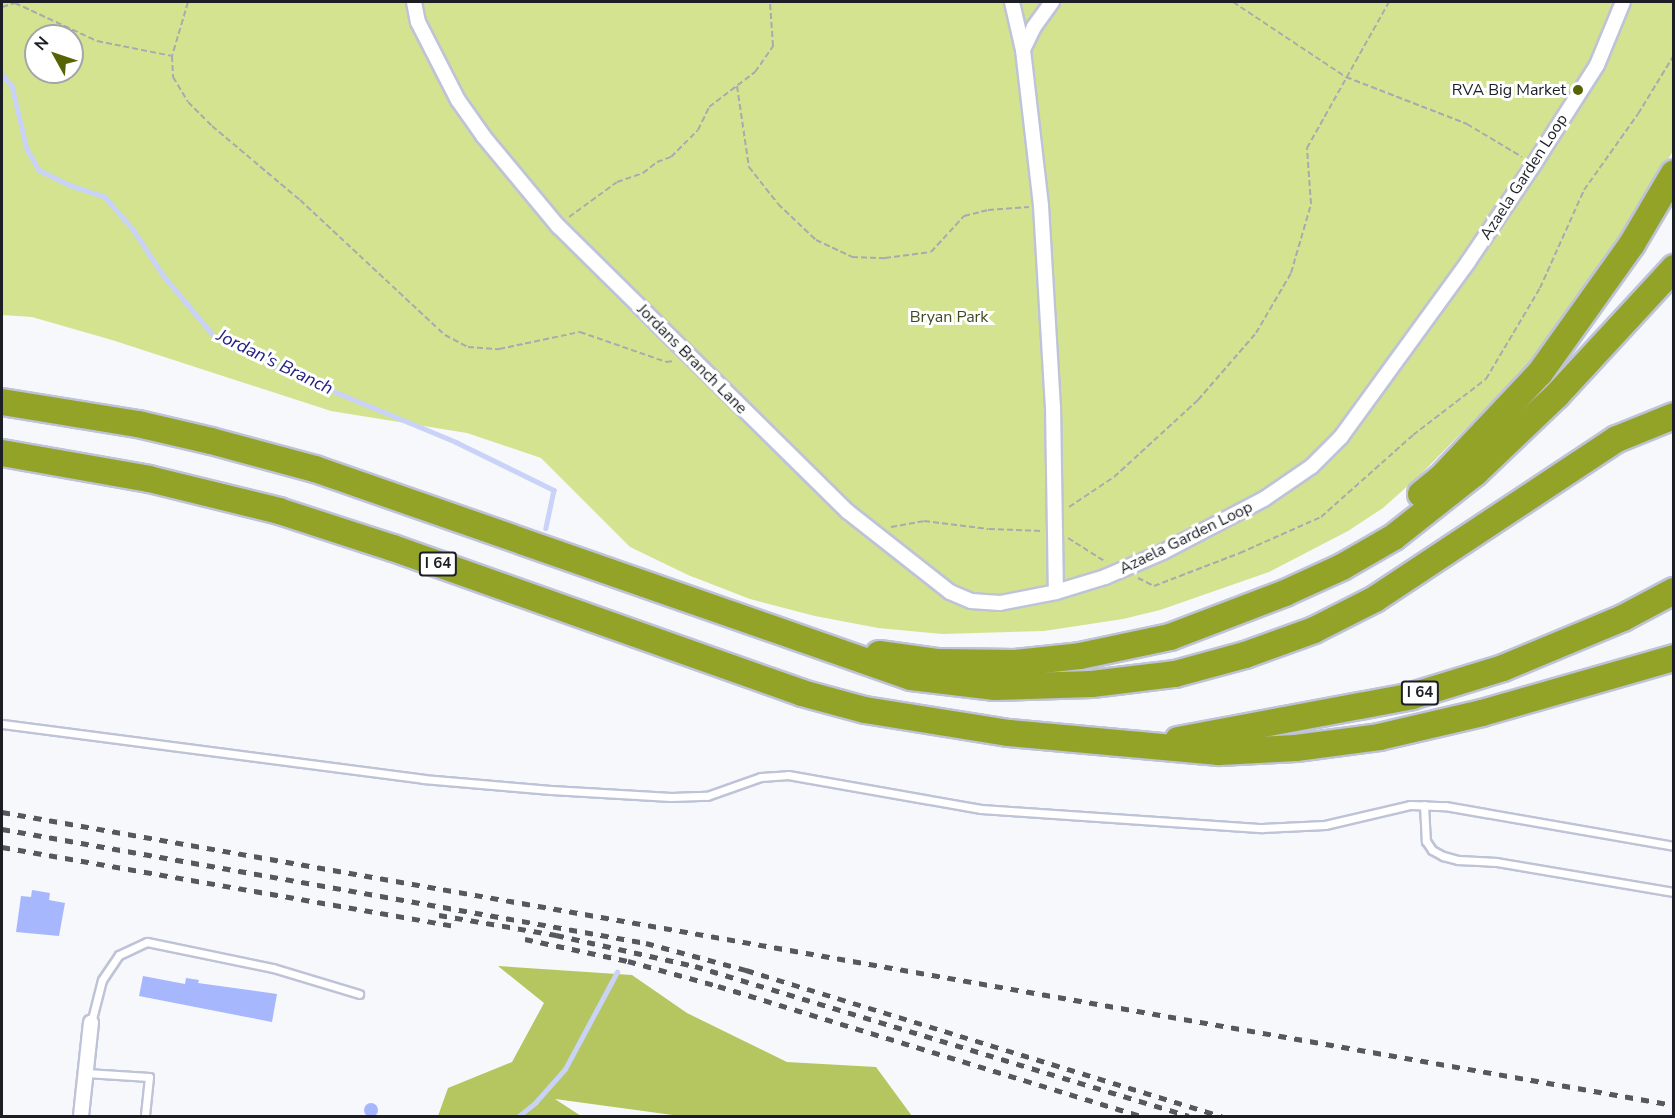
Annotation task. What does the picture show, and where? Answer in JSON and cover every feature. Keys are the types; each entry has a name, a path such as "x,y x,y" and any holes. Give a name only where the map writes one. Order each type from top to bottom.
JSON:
{"highway":[{"path":"1285,593 1373,531 1441,478 1494,424 1540,373 1586,311 1632,244 1674,173"},
{"path":"816,646 938,662 1015,663 1080,656 1170,637 1285,593 1342,567 1394,537 1475,473 1557,394 1674,268"},
{"path":"2,402 138,424 211,441 315,470 816,646 911,677 995,687 1104,683 1175,674 1245,655 1314,630 1375,599 1617,439 1674,416"},
{"name":"I 64","path":"2,453 149,479 279,511 393,548 750,676 855,707 1009,733 1152,744 1412,696 1503,668 1623,618 1674,591"},
{"path":"1152,744 1219,752 1296,748 1379,737 1482,713 1674,658"}],"street":[{"name":"Jordans Branch Lane","path":"414,2 418,22 458,100 484,137 558,226 847,511 950,592 971,601 1000,603 1056,592"},
{"path":"1012,2 1023,50 1041,206 1053,406 1057,531 1056,592"},
{"path":"1023,50 1034,27 1052,2"},
{"name":"Azaela Garden Loop","path":"1056,592 1120,570 1163,552 1264,500 1312,466 1341,437 1468,262 1534,164 1596,65 1623,2"},
{"path":"81,1116 91,1023"}],"lane":[{"path":"2,724 423,779 551,790 698,796 718,794 761,777 788,775 981,809 1263,828 1325,825 1410,805 1445,806 1674,846"},
{"path":"1424,805 1426,841 1432,850 1443,856 1458,860 1496,862 1674,892"},
{"path":"91,1023 102,980 119,955 147,942 273,968 359,994"},
{"path":"86,1073 149,1077 145,1116"}],"path":[{"path":"188,2 172,56 173,77 188,102 212,126 300,200 445,335 468,347 499,349 580,332 666,362 692,358"},
{"path":"558,226 617,182 643,173 657,162 671,157 698,130 709,107 755,72 773,46 770,2"},
{"path":"1233,2 1346,78 1467,124 1534,164"},
{"path":"1056,516 1114,477 1198,400 1256,333 1291,273 1311,204 1307,148 1389,2"},
{"path":"2,7 15,3 97,41 172,56"},
{"path":"872,530 924,521 989,529 1057,531 1120,570 1154,586 1240,553 1321,517 1413,435 1486,379 1540,288 1584,190 1638,114 1674,55"},
{"path":"737,86 749,167 778,204 816,240 852,257 885,258 930,252 964,216 988,210 1041,206"}],"green space":[{"name":"Bryan Park","path":"2,2 1673,2 1673,151 1611,255 1522,371 1421,474 1383,508 1348,531 1269,572 1160,610 1123,619 1044,631 942,634 878,628 815,616 750,599 688,575 630,547 541,458 467,433 331,411 112,340 32,317 2,315"},
{"path":"498,966 632,975 687,1013 787,1062 876,1067 912,1116 680,1116 555,1099 581,1116 438,1116 448,1088 512,1062 544,1003"}],"building":[{"path":"32,890 50,893 49,900 65,903 59,936 16,932 21,896 31,897"},
{"path":"143,976 185,984 186,978 199,980 198,983 277,994 272,1022 139,996"},
{"path":"371,1103 376,1105 378,1110 376,1115 371,1117 366,1115 364,1110 366,1105"}],"waterway":[{"name":"Jordan's Branch","path":"2,74 12,86 27,149 39,170 72,186 105,197 133,229 163,275 214,336 280,369 456,442 554,490 546,528"},
{"name":"Jordan's Branch","path":"519,1116 535,1103 565,1069 617,972"}],"railway":[{"path":"2,812 1674,1105"},
{"path":"2,829 646,943 746,970 1222,1116"},
{"path":"2,847 451,925"},
{"path":"439,915 556,935 695,966 1189,1116"},
{"path":"525,939 628,961 718,986 1141,1116"}],"place":[{"name":"RVA Big Market","path":"1578,90"}]}
